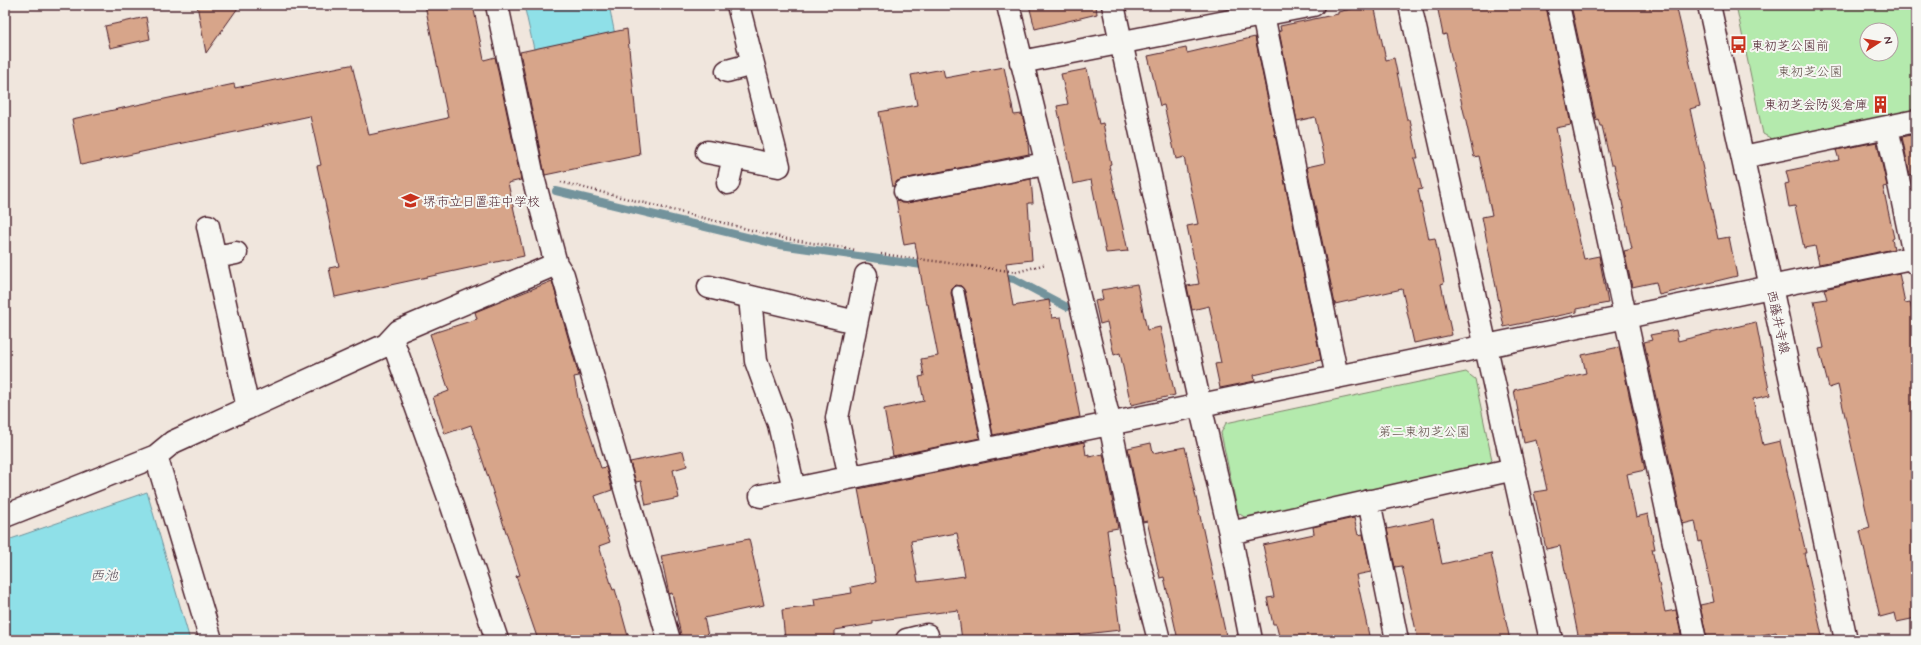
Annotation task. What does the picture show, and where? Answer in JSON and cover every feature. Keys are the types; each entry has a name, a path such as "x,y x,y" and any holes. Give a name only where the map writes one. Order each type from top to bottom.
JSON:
{"street":[{"path":"497,5 533,177 556,264 563,275 669,640"},
{"path":"707,152 779,166 738,5"},
{"path":"1008,5 1045,164 1110,424 1136,546 1159,640"},
{"path":"1113,5 1200,405 1230,532 1251,640"},
{"path":"1021,62 1122,43 1262,10 1313,5"},
{"path":"1410,5 1487,346 1551,640"},
{"path":"1558,5 1695,640"},
{"name":"西藤井寺線","path":"1709,5 1846,640"},
{"path":"1262,10 1337,377"},
{"path":"726,71 753,64"},
{"path":"1743,157 1916,121"},
{"path":"761,496 1771,287 1916,259 1887,127"},
{"path":"728,183 734,157"},
{"path":"905,191 1045,164"},
{"path":"208,226 226,255 248,408"},
{"path":"5,516 156,456 173,442 386,345 399,331 556,264"},
{"path":"850,477 837,418 866,275"},
{"path":"709,287 856,322"},
{"path":"750,296 756,361 778,424 794,489"},
{"path":"392,339 452,506 497,640"},
{"path":"156,456 211,640"},
{"path":"1230,532 1514,469"},
{"path":"1369,502 1397,640"}],"lane":[{"path":"958,292 989,449"}],"path":[{"path":"533,177 585,187 787,239 862,251"},
{"path":"877,253 1017,272 1068,258"}],"green space":[{"name":"東初芝公園","path":"1736,5 1916,5 1916,112 1776,141 1763,134"},
{"name":"第二東初芝公園","path":"1466,372 1475,379 1492,460 1486,468 1246,518 1238,513 1221,433 1226,423"}],"water":[{"path":"524,5 609,5 617,45 553,133"},
{"name":"西池","path":"147,492 190,640 5,640 5,541"}],"building":[{"path":"197,5 240,5 206,53"},
{"path":"425,5 473,5 484,60 495,57 521,180 508,183 524,256 335,297 329,268 339,266 317,166 321,165 310,116 81,165 72,119 234,84 235,88 350,65 352,65 369,135 448,118"},
{"path":"1029,5 1096,5 1097,14 1035,29"},
{"path":"1374,5 1386,60 1394,58 1407,120 1410,120 1418,158 1414,158 1422,189 1418,190 1429,239 1435,238 1444,283 1441,284 1452,335 1414,343 1402,289 1335,304 1307,167 1325,163 1315,117 1297,121 1279,31 1281,31 1280,26 1338,14 1338,12"},
{"path":"1437,5 1546,5 1571,125 1556,128 1571,204 1584,259 1599,256 1608,303 1577,309 1577,312 1504,327 1482,217 1492,215 1479,156 1474,157 1446,34 1443,35"},
{"path":"1571,5 1676,5 1700,106 1690,109 1718,239 1729,237 1737,276 1659,295 1656,282 1632,287 1624,251 1632,249 1614,165 1611,165 1602,126 1600,126 1598,119 1596,120"},
{"path":"146,17 150,39 110,48 105,26"},
{"path":"627,29 640,155 545,175 520,52"},
{"path":"1255,37 1321,360 1254,375 1255,381 1220,388 1215,364 1221,363 1209,306 1192,310 1187,286 1199,284 1187,226 1198,224 1184,157 1176,159 1164,105 1160,106 1148,56 1186,48 1187,53"},
{"path":"1004,67 1014,115 1022,114 1027,135 1029,154 903,179 897,181 893,187 879,112 917,105 911,75 943,69 945,78"},
{"path":"1087,69 1099,124 1103,123 1111,164 1109,165 1128,251 1106,253 1091,180 1073,184 1057,106 1068,104 1061,74"},
{"path":"1916,134 1916,174 1910,175 1902,137"},
{"path":"1877,142 1887,186 1883,187 1894,238 1892,239 1894,249 1819,264 1815,246 1804,248 1795,206 1789,207 1785,184 1789,183 1786,171 1839,160 1836,150"},
{"path":"1031,179 1033,203 1028,203 1032,260 1006,263 1013,306 1049,300 1052,318 1061,317 1080,417 993,435 965,291 961,286 956,285 952,289 951,293 980,438 893,456 884,409 924,401 919,377 924,376 921,359 938,356 928,304 926,304 915,243 904,245 896,199 901,203 907,203"},
{"path":"1899,273 1905,303 1910,302 1916,331 1916,618 1897,622 1895,613 1880,617 1860,531 1870,528 1838,385 1829,388 1819,349 1824,348 1814,301 1827,299 1824,289"},
{"path":"552,281 579,376 574,377 578,398 601,468 606,467 612,490 595,496 610,542 599,546 613,590 615,589 629,640 538,640 516,576 520,575 471,425 445,434 433,397 449,391 430,334 477,319 475,312"},
{"path":"1137,284 1147,330 1160,327 1175,395 1131,405 1120,353 1114,355 1107,322 1100,324 1095,301 1103,299 1101,290"},
{"path":"1756,322 1770,395 1753,399 1763,445 1780,441 1806,553 1804,553 1822,636 1802,640 1778,640 1776,632 1739,640 1707,640 1700,605 1714,602 1701,541 1699,542 1695,521 1683,524 1644,342 1652,340 1650,335 1676,330 1678,341"},
{"path":"1619,347 1645,470 1627,474 1636,517 1648,514 1655,549 1652,549 1665,612 1676,610 1682,640 1579,640 1560,546 1546,549 1534,492 1547,490 1536,440 1524,443 1514,390 1586,373 1582,355"},
{"path":"1084,442 1086,455 1089,454 1089,457 1103,454 1118,528 1107,530 1120,630 1050,638 1050,640 962,640 958,610 873,621 873,624 835,630 835,637 807,640 785,640 782,610 815,606 814,599 852,593 851,587 876,582 858,489","holes":["957,533 965,576 918,582 911,541"]},
{"path":"1151,443 1153,453 1185,447 1227,640 1178,640 1164,577 1160,578 1147,521 1143,522 1128,448"},
{"path":"683,451 687,466 673,470 679,498 646,505 641,481 636,482 630,462"},
{"path":"1354,518 1358,535 1363,534 1371,572 1356,575 1370,640 1280,640 1276,624 1273,624 1267,598 1274,597 1263,545 1314,534 1313,527"},
{"path":"1433,519 1442,564 1491,553 1510,640 1418,640 1402,566 1395,567 1387,529"},
{"path":"749,539 764,605 704,618 709,640 682,640 672,593 669,594 661,556"}],"waterway":[{"path":"556,191 780,245 929,266"},
{"path":"998,276 1014,279 1067,307"}],"place":[{"name":"東初芝公園前","path":"1738,45"},
{"name":"東初芝会防災倉庫","path":"1881,104"},
{"name":"堺市立日置荘中学校","path":"410,201"}]}
